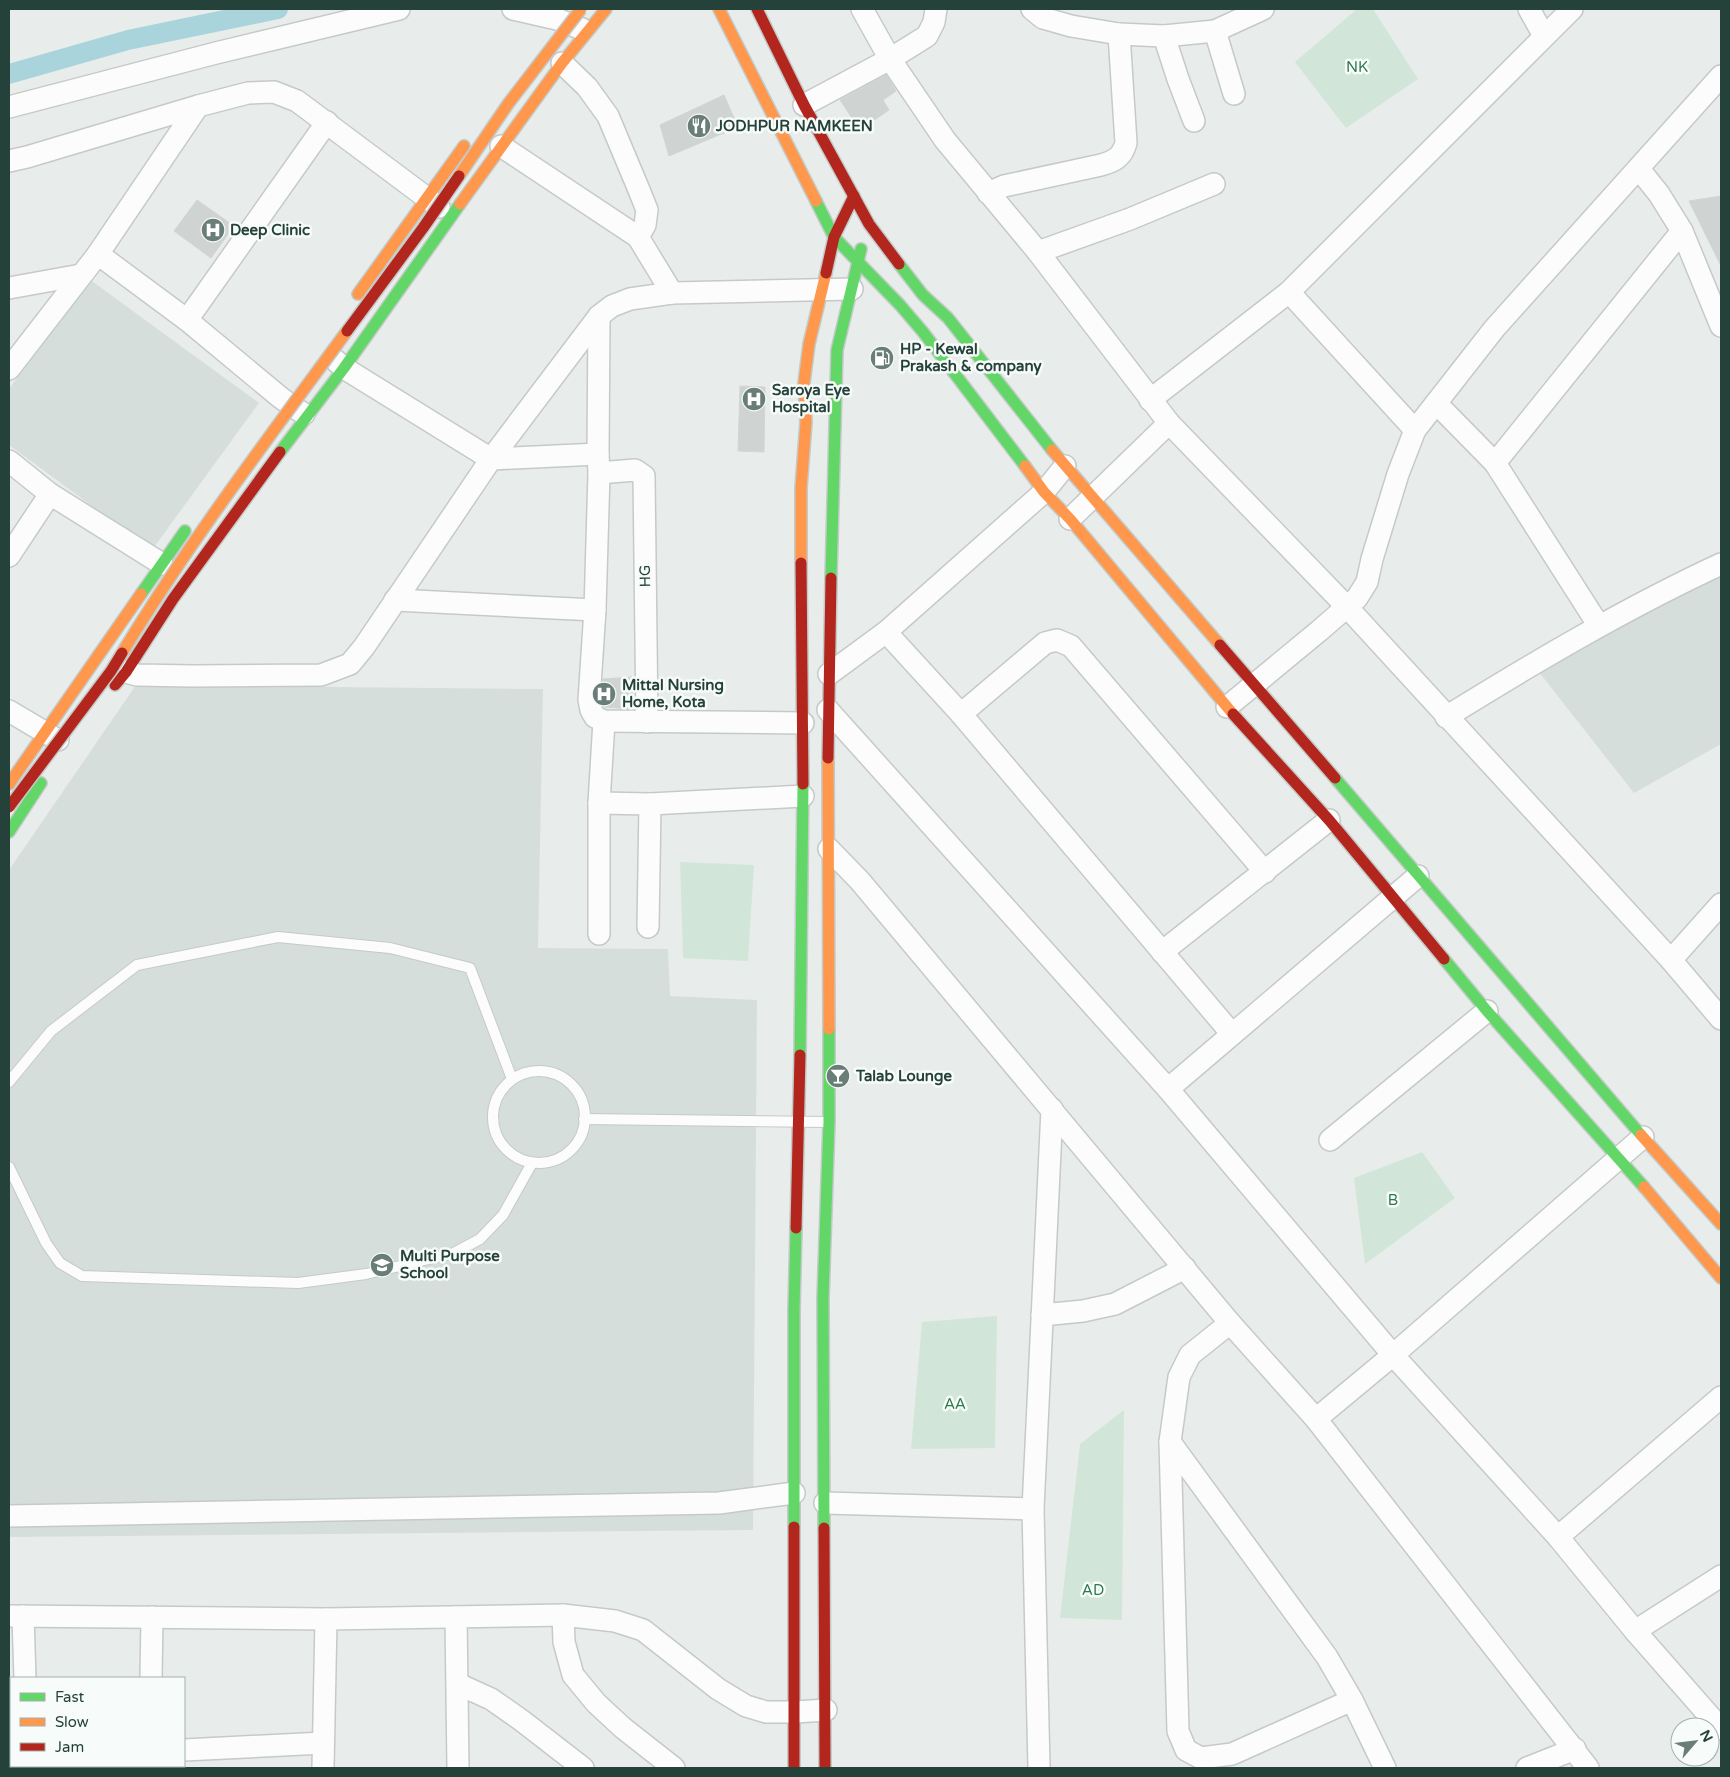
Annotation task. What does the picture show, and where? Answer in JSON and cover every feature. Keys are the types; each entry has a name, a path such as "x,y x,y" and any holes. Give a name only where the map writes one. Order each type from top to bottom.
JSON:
{"street":[{"path":"9,106 399,9"},
{"path":"513,9 558,18 589,32"},
{"path":"9,807 111,671 151,605 226,496 423,228 508,104 581,9"},
{"path":"9,832 67,745 126,672 174,599 453,217 501,146 606,9"},
{"path":"719,9 834,237 900,305 923,332 1044,492 1070,519 1227,707 1329,820 1487,1010 1620,1159 1721,1278"},
{"path":"757,9 804,105 868,224 923,295 948,318 1065,466 1643,1137 1721,1224"},
{"path":"862,9 890,59 945,140 1038,252 1169,423 1347,607 1671,960 1721,1019"},
{"path":"804,105 890,59 926,36 934,22 936,9"},
{"path":"1032,9 1043,18 1070,26 1119,34 1164,36 1215,31 1263,9"},
{"path":"1529,9 1544,36"},
{"path":"1150,400 1289,292 1572,9"},
{"path":"1215,31 1234,94"},
{"path":"988,193 1004,186 1101,165 1115,160 1123,154 1126,143 1119,34"},
{"path":"1164,36 1194,120"},
{"path":"562,64 587,87 608,116 647,210 645,225 638,237"},
{"path":"488,112 517,74"},
{"path":"1227,707 1357,598 1367,582 1372,559 1398,474 1415,430 1494,329 1721,76"},
{"path":"9,161 198,106 248,93 274,92 297,100 453,217"},
{"path":"9,369 98,254 198,106"},
{"path":"187,320 327,122"},
{"path":"354,300 471,136"},
{"path":"501,146 638,237 672,293"},
{"path":"1638,169 1659,194 1682,232 1721,326"},
{"path":"1038,252 1130,219 1214,184"},
{"path":"794,1768 794,1310 799,1121 803,796 802,488 806,422 804,382 809,344 834,237 854,196"},
{"path":"825,1768 823,1298 828,1122 828,710 834,421 837,350 857,262 868,224"},
{"path":"1495,463 1682,232"},
{"path":"98,254 187,320 281,398 306,416"},
{"path":"9,288 81,275"},
{"path":"126,672 137,675 174,676 321,676 350,664 364,647 491,459 599,316 612,306 630,299 672,293 743,293 821,289 852,290"},
{"path":"1289,292 1415,430"},
{"path":"599,316 595,610 589,700 591,710 595,717 604,721 803,723"},
{"path":"320,348 344,368 491,459 598,463"},
{"path":"1436,403 1495,463 1599,626"},
{"path":"1070,519 1169,423"},
{"path":"9,461 50,494 162,564"},
{"name":"HG","path":"598,463 635,470 644,476 647,722"},
{"path":"829,674 886,632 1044,492 1065,466"},
{"path":"9,556 50,494"},
{"path":"9,784 190,524"},
{"path":"1446,717 1599,626 1686,580 1721,564"},
{"path":"395,600 595,610"},
{"path":"886,632 961,714 1232,1034"},
{"path":"961,714 1045,643 1057,640 1071,646 1265,872"},
{"path":"828,710 1168,1089 1393,1355 1558,1537 1635,1631 1721,1729"},
{"path":"9,711 67,745"},
{"path":"599,934 599,803 604,721"},
{"path":"599,803 650,804 803,796"},
{"path":"648,927 650,804"},
{"path":"1162,952 1329,820"},
{"path":"828,849 860,881 1230,1322 1316,1419 1588,1768"},
{"path":"1168,1089 1418,876"},
{"path":"1671,960 1721,904"},
{"path":"1330,1140 1487,1010"},
{"path":"1039,1768 1033,1509 1052,1109"},
{"path":"1316,1419 1393,1355 1643,1137"},
{"path":"1042,1315 1083,1311 1115,1304 1185,1268"},
{"path":"1230,1322 1190,1355 1179,1377 1170,1442 1178,1732 1186,1750 1201,1758 1232,1754 1352,1700"},
{"path":"1558,1537 1721,1397"},
{"path":"1170,1442 1326,1657 1352,1700 1385,1768"},
{"path":"9,1516 719,1504 794,1493"},
{"path":"824,1503 1033,1509"},
{"path":"1635,1631 1721,1576"},
{"path":"25,1677 16,1616 326,1618 563,1615 615,1621 643,1630 718,1689 746,1706 766,1712 826,1710"},
{"path":"563,1615 564,1642 573,1675 596,1703 623,1728 674,1768"},
{"path":"151,1677 152,1617"},
{"path":"456,1617 458,1768"},
{"path":"323,1768 326,1618"},
{"path":"458,1684 491,1699 583,1768"},
{"path":"185,1750 322,1743"},
{"path":"1527,1768 1575,1749"}],"lane":[{"path":"9,1082 51,1031 137,965 278,937 390,948 470,968 512,1079"},
{"path":"546,1071 563,1078 576,1090 584,1107 584,1119 584,1125 578,1142 566,1155 549,1162 532,1162 515,1156 502,1144 494,1128 494,1110 500,1092 512,1079 528,1072 546,1071"},
{"path":"584,1119 828,1122"},
{"path":"9,1167 46,1244 60,1264 82,1276 298,1283 366,1274 454,1253 480,1238 503,1215 532,1162"}],"shaded area":[{"path":"89,279 259,403 152,550 9,445 9,389"},
{"path":"1721,572 1721,744 1634,793 1535,667"},
{"name":"Multi Purpose School","path":"136,685 543,689 538,948 668,949 670,996 757,1000 753,1530 9,1537 9,870"}],"green space":[{"name":"NK","path":"1357,9 1373,9 1418,79 1346,128 1295,62"},
{"path":"680,862 754,865 748,961 683,958"},
{"name":"B","path":"1422,1152 1455,1198 1365,1264 1354,1178"},
{"name":"AA","path":"997,1316 995,1448 911,1449 922,1322"},
{"name":"AD","path":"1124,1410 1122,1620 1060,1618 1080,1444"}],"building":[{"path":"886,75 896,91 883,100 889,110 860,130 840,100"},
{"name":"JODHPUR NAMKEEN","path":"724,95 738,127 669,156 660,125"},
{"path":"1721,196 1721,266 1689,201"},
{"path":"197,200 234,226 211,258 174,231"},
{"path":"740,386 765,387 764,452 738,451"},
{"path":"632,677 633,709 604,707 602,698 603,679"}],"waterway":[{"path":"9,74 128,40 278,9"}],"traffic: fast":[{"path":"816,201 834,237 900,305 923,332 1025,466"},
{"path":"280,452 344,368 460,204"},
{"path":"831,578 837,350 861,249"},
{"path":"899,264 923,295 948,318 1052,450"},
{"path":"141,594 185,531"},
{"path":"1335,778 1641,1135"},
{"path":"9,832 41,783"},
{"path":"800,1055 803,784"},
{"path":"1444,959 1487,1011 1644,1187"},
{"path":"824,1528 823,1298 829,1122 829,1029"},
{"path":"794,1527 796,1228"}],"traffic: slow":[{"path":"459,176 508,104 581,9"},
{"path":"460,204 562,63 606,9"},
{"path":"719,9 816,201"},
{"path":"358,294 464,146"},
{"path":"801,563 801,488 806,422 804,383 809,344 826,273"},
{"path":"122,653 175,570 259,450 347,331"},
{"path":"1052,450 1220,645"},
{"path":"1025,466 1044,492 1070,519 1233,714"},
{"path":"9,784 141,594"},
{"path":"828,758 829,1029"},
{"path":"1641,1135 1721,1224"},
{"path":"1644,1187 1721,1278"}],"traffic: jam":[{"path":"757,9 804,105 869,224 899,264"},
{"path":"347,331 459,176"},
{"path":"826,273 834,237 854,196"},
{"path":"115,685 126,672 173,599 280,452"},
{"path":"801,563 803,784"},
{"path":"828,758 831,578"},
{"path":"1220,645 1335,778"},
{"path":"9,807 111,671 122,653"},
{"path":"1233,714 1329,820 1444,959"},
{"path":"796,1228 800,1055"},
{"path":"794,1527 794,1768"},
{"path":"824,1528 825,1768"}],"place":[{"name":"JODHPUR NAMKEEN","path":"699,126"},
{"name":"Deep Clinic","path":"213,230"},
{"name":"HP - Kewal Prakash & company","path":"882,358"},
{"name":"Saroya Eye Hospital","path":"754,399"},
{"name":"Mittal Nursing Home, Kota","path":"604,694"},
{"name":"Talab Lounge","path":"838,1076"},
{"name":"Multi Purpose School","path":"382,1265"}]}
